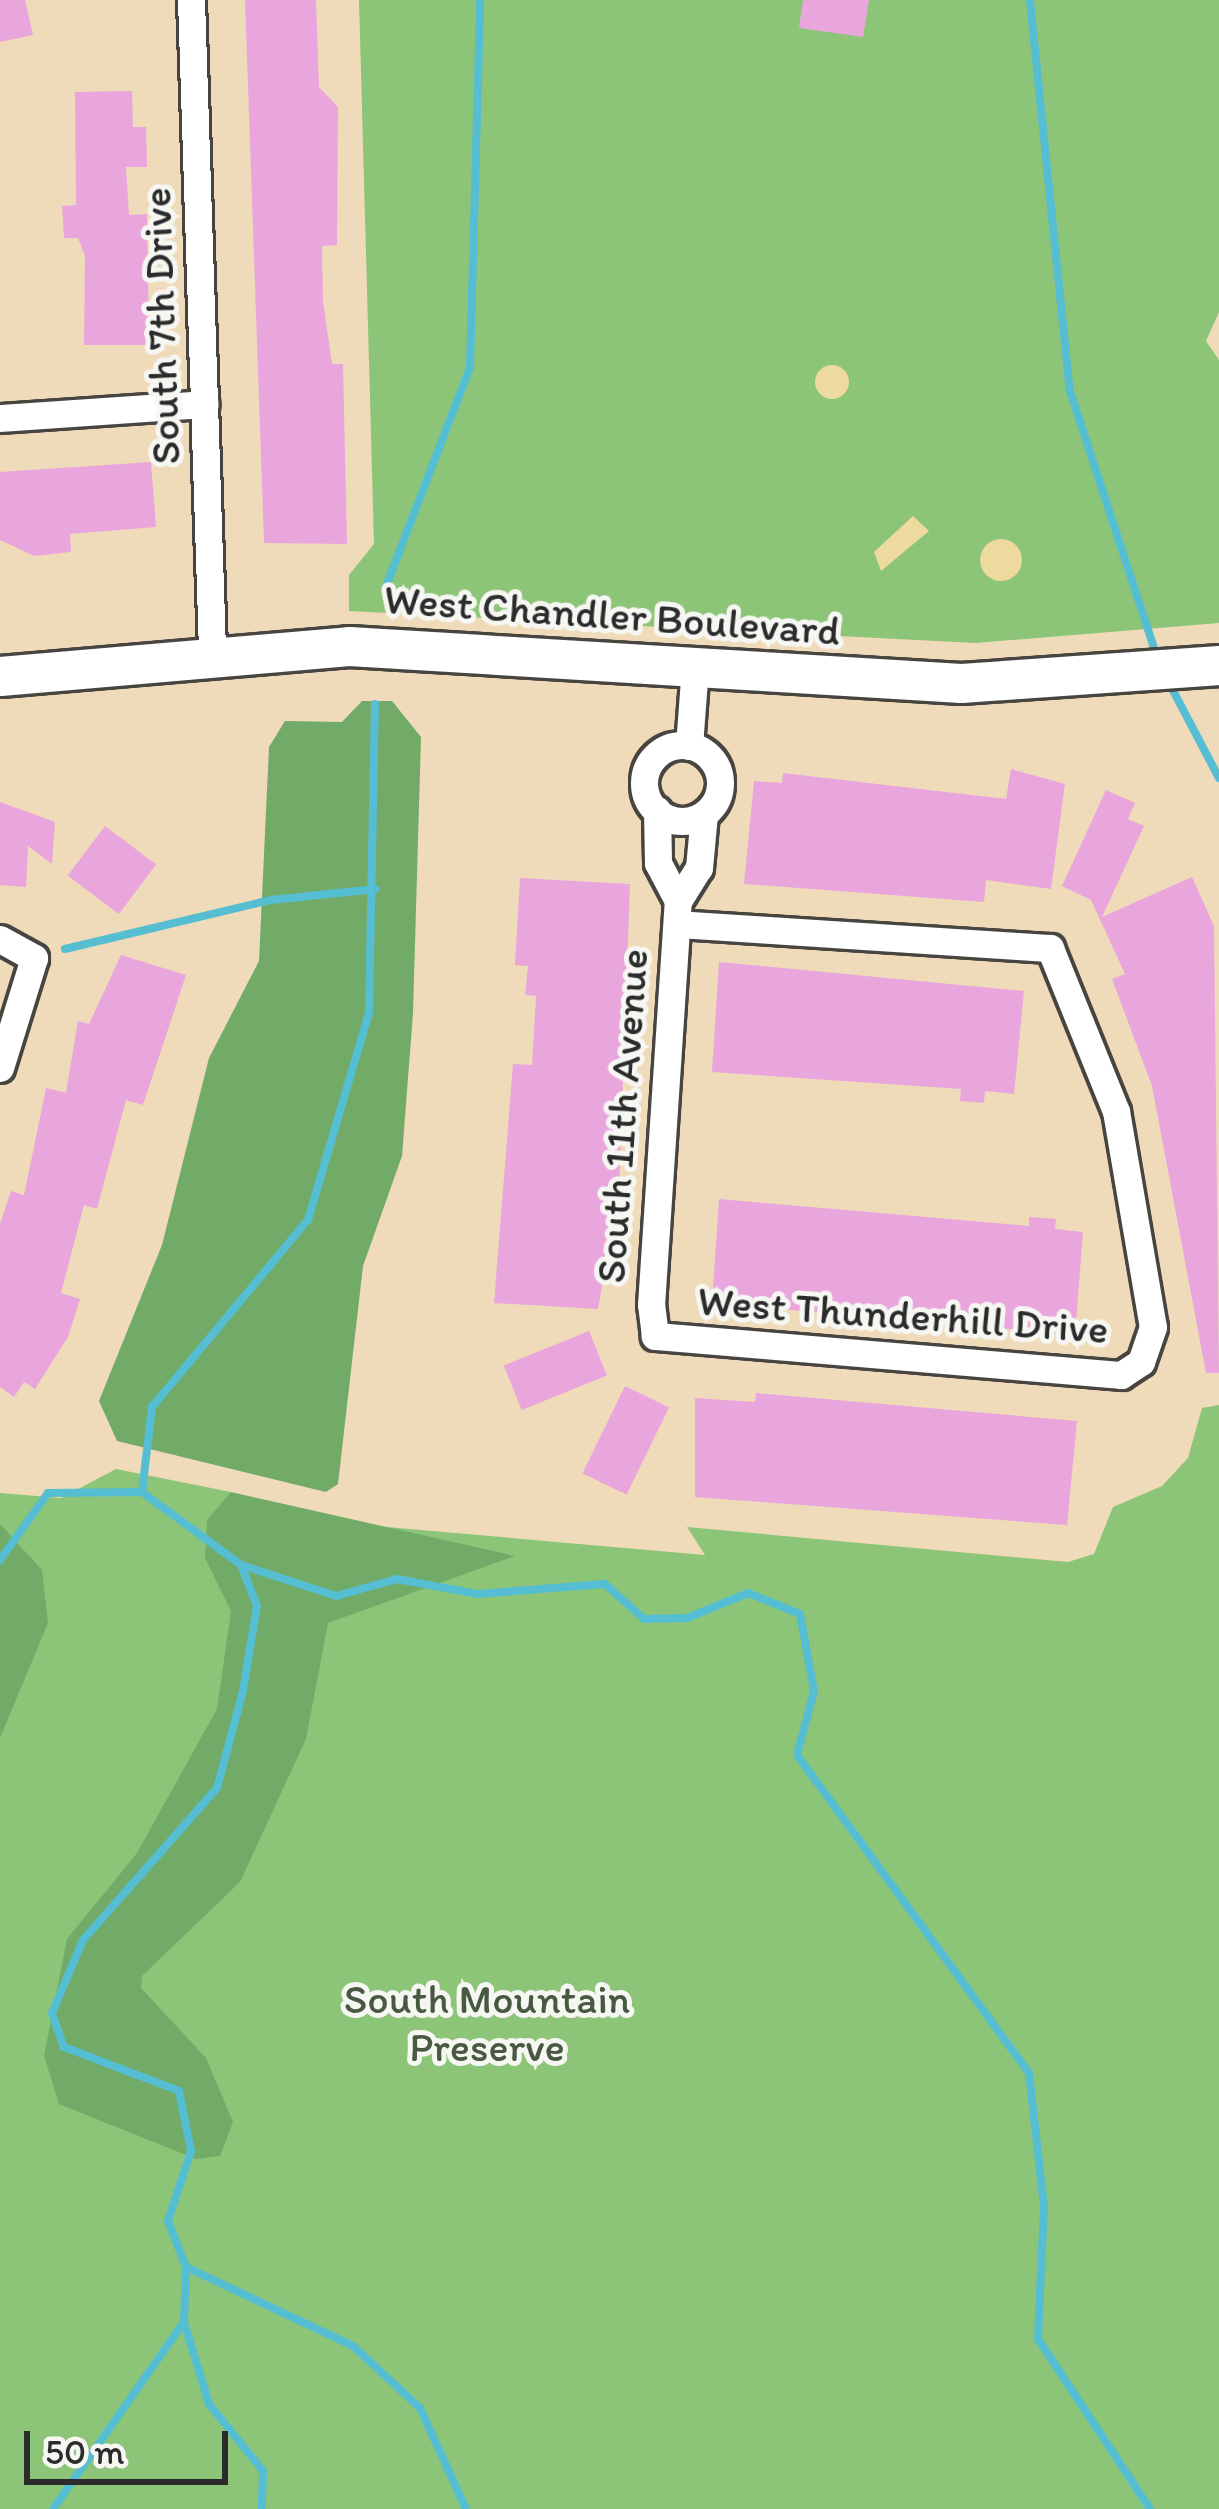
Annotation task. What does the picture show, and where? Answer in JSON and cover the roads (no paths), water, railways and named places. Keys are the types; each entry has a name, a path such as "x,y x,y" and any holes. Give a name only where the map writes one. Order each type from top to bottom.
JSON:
{"main road":[{"name":"West Chandler Boulevard","path":"0,676 212,650 349,646 962,683 1137,676 1214,666"}],"street":[{"name":"South 7th Drive","path":"191,0 212,650"},
{"path":"0,418 205,404"},
{"path":"689,746 695,667"},
{"name":"South 11th Avenue","path":"655,1336 677,912 698,868 704,814 719,774 689,746 649,766 657,810 658,863 677,912"},
{"path":"657,810 704,814"},
{"name":"West Thunderhill Drive","path":"655,1336 1121,1375 1142,1362 1153,1327 1116,1111 1056,955 1039,942 677,912"},
{"path":"0,939 34,958 0,1068"}],"waterway":[{"path":"385,589 470,367 480,0"},
{"path":"1030,0 1070,391 1156,654"},
{"path":"1167,679 1219,778"},
{"path":"0,1560 48,1493 142,1492 152,1407 308,1220 369,1013 375,704"},
{"path":"65,949 271,900 375,889"},
{"path":"142,1492 241,1565 257,1606 243,1691 217,1788 83,1940 52,2013 64,2047 179,2091 191,2151 168,2221 186,2267 353,2346 420,2408 466,2509"},
{"path":"241,1565 336,1596 397,1579 477,1594 605,1584 644,1619 687,1618 748,1593 800,1614 814,1691 797,1755 1029,2073 1044,2206 1038,2339 1150,2509"},
{"path":"186,2267 184,2322 209,2404 263,2471 262,2509"},
{"path":"53,2509 184,2322"}],"park label":[{"name":"South Mountain Preserve","path":"487,2023"}]}
